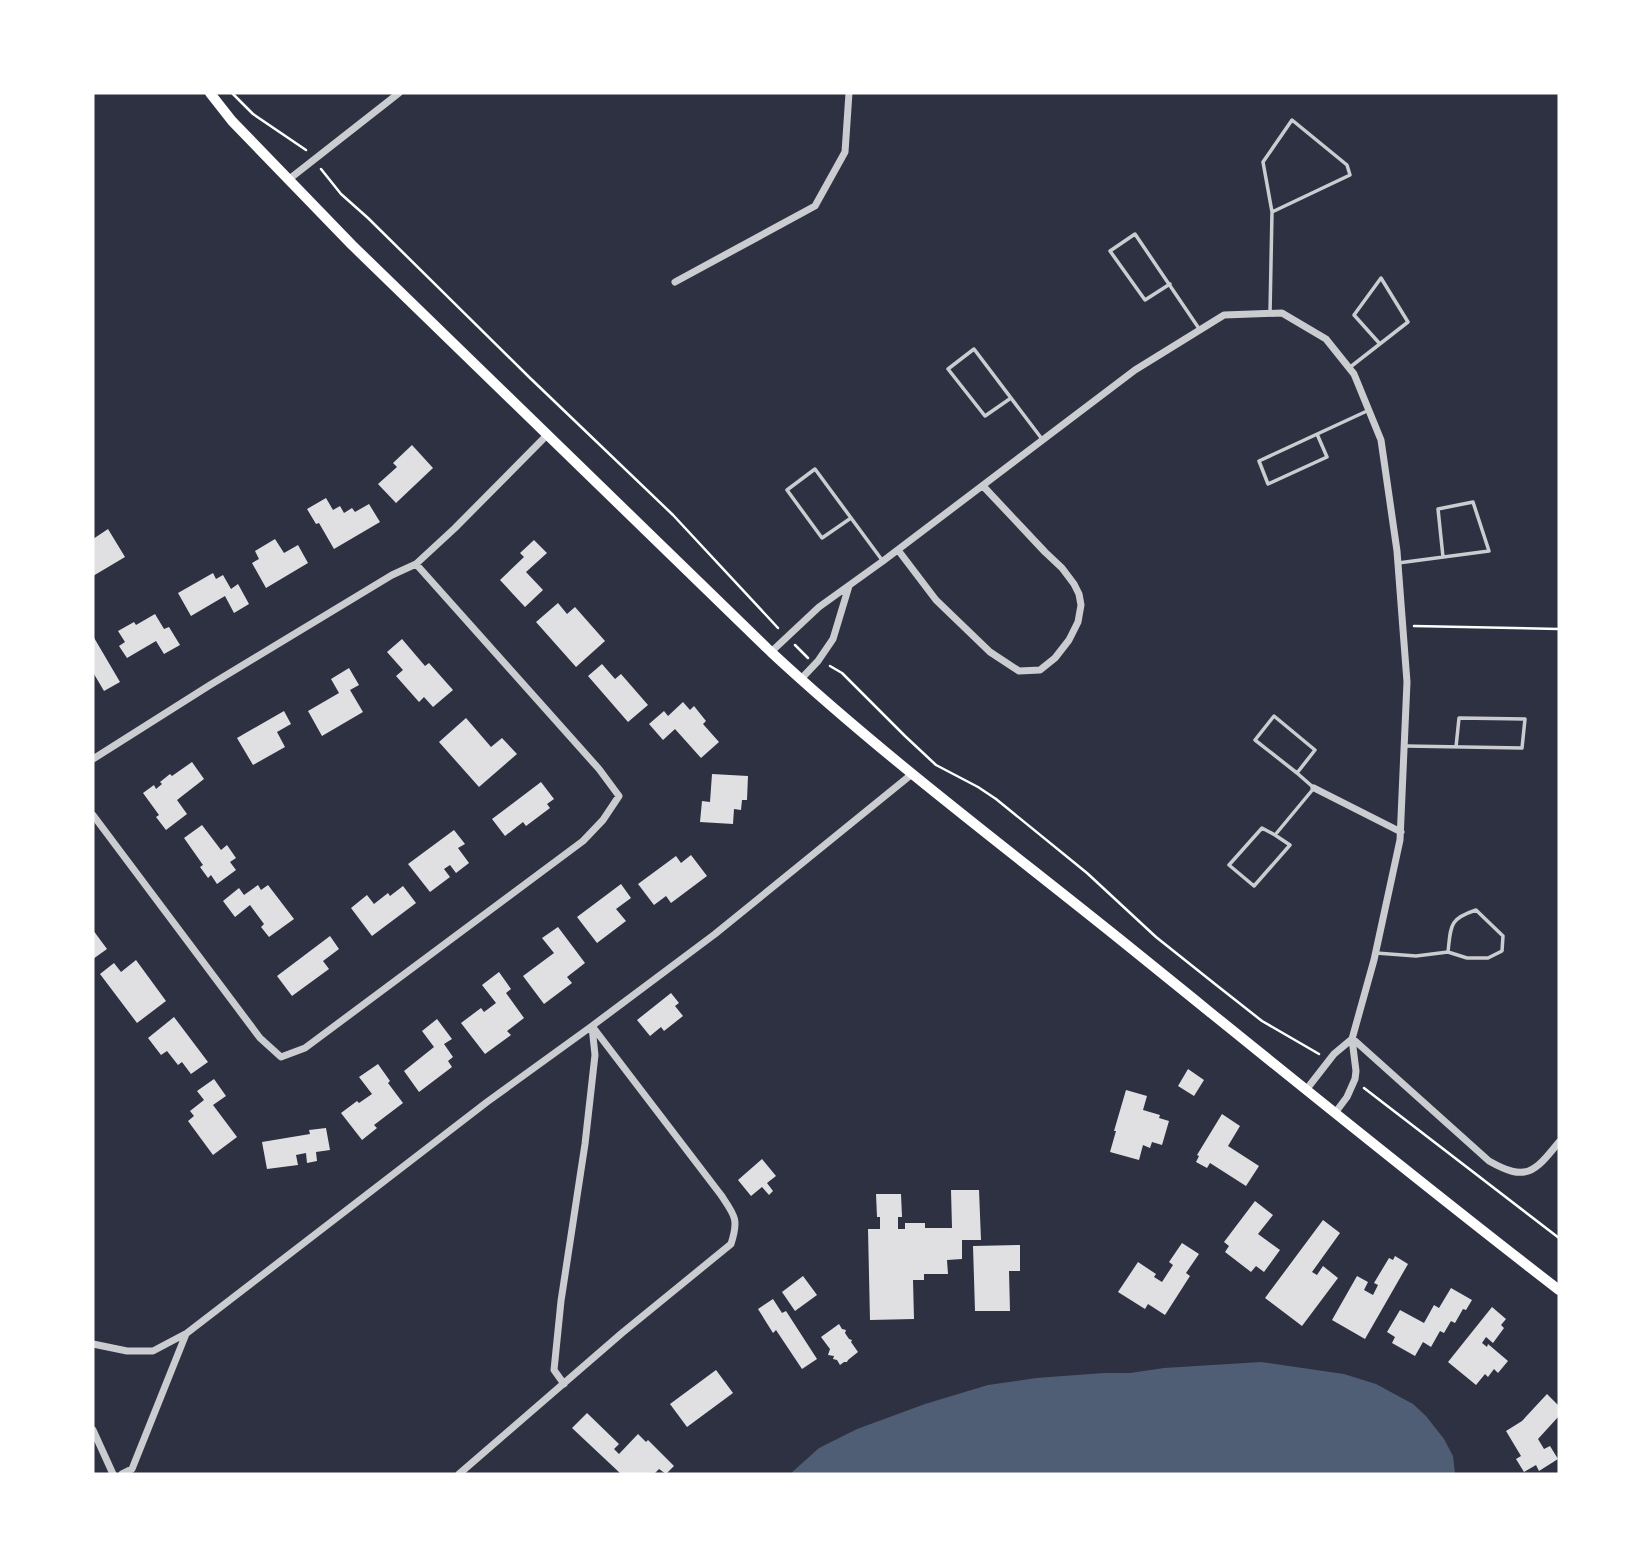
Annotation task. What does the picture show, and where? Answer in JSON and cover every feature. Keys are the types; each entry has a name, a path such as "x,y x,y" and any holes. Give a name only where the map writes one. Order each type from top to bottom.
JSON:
{"main road":[{"path":"210,93 232,121 352,245 801,679 912,774 1559,1290"}],"street":[{"path":"288,180 400,93"},
{"path":"675,282 815,206 845,152 849,93"},
{"path":"771,652 819,607 1135,370 1224,315 1282,313 1326,339 1354,374 1381,440 1398,563 1407,682 1400,840 1376,953 1352,1039 1355,1079 1347,1097 1335,1113"},
{"path":"93,759 221,678 392,575 416,564 547,435"},
{"path":"898,550 936,600 990,652 1019,671 1040,670 1055,658 1069,640 1078,622 1081,606 1079,594 1062,568 983,486"},
{"path":"93,815 260,1038 281,1057 305,1048 583,842 603,820 619,796 416,564"},
{"path":"801,679 833,639 850,585"},
{"path":"93,1344 127,1351 153,1351 187,1333 487,1102 715,934 912,774"},
{"path":"1314,788 1401,832"},
{"path":"459,1474 622,1332 731,1244 736,1228 734,1214 721,1195 592,1027"},
{"path":"564,1384 554,1370 595,1055 592,1027"},
{"path":"1306,1090 1334,1054 1352,1039"},
{"path":"1352,1039 1489,1161 1506,1171 1528,1172 1559,1142"},
{"path":"122,1474 132,1469 187,1333"},
{"path":"93,1430 113,1474"}],"lane":[{"path":"1270,313 1272,212 1263,162 1292,120 1348,165 1350,175 1272,212"},
{"path":"1170,284 1145,300 1111,251 1135,233 1170,284 1200,330"},
{"path":"1349,368 1380,344 1408,322 1381,278 1354,315 1380,344"},
{"path":"1011,398 985,416 948,369 974,349 1011,398 1043,441"},
{"path":"1317,434 1327,457 1268,484 1259,461 1317,434 1369,410"},
{"path":"851,518 822,538 787,490 815,469 883,561"},
{"path":"1398,563 1489,551 1473,502 1438,509 1443,557"},
{"path":"1275,835 1314,788 1255,740 1274,716 1315,750 1297,773"},
{"path":"1404,746 1456,747 1522,748 1525,719 1459,718 1456,747"},
{"path":"1262,828 1275,835 1290,845 1254,886 1229,865 1262,828"},
{"path":"1376,953 1416,956 1448,952 1467,958 1488,958 1502,951 1503,936 1476,910 1460,915 1451,926 1448,952"}],"path":[{"path":"232,93 253,114 305,149 341,194 673,514 807,657 842,673 936,765 996,799 1087,873 1156,937 1262,1021 1328,1061"},
{"path":"1403,626 1559,629"},
{"path":"1355,1079 1559,1238"}],"water":[{"path":"1261,1362 1344,1374 1376,1384 1413,1404 1444,1439 1453,1456 1455,1474 790,1474 819,1448 857,1429 988,1385 1036,1378"}],"building":[{"path":"412,445 433,468 396,503 378,484 397,467 393,463"},
{"path":"326,498 333,510 340,506 344,513 352,508 355,512 369,504 380,522 334,549 319,523 316,524 307,509"},
{"path":"108,529 125,557 93,576 93,539"},
{"path":"275,539 284,553 298,545 308,563 266,588 252,563 259,559 255,551"},
{"path":"534,540 547,553 526,572 543,590 525,607 500,580 524,557 520,553"},
{"path":"213,573 216,579 223,575 231,589 238,584 249,604 234,613 225,596 191,616 178,593"},
{"path":"558,603 567,614 575,607 605,641 576,667 536,622"},
{"path":"155,614 164,629 169,627 180,645 164,654 156,641 127,658 119,646 125,642 118,631"},
{"path":"93,636 120,682 104,691 93,675"},
{"path":"402,639 425,666 429,663 453,690 433,707 424,697 419,702 396,676 403,670 387,652"},
{"path":"602,664 615,679 621,674 648,705 628,722 588,676"},
{"path":"349,668 359,685 350,690 363,712 322,736 308,711 339,693 331,679"},
{"path":"683,702 690,710 694,706 706,721 703,724 719,742 701,758 675,729 663,740 649,724 664,711 668,716"},
{"path":"284,711 291,724 277,732 285,747 253,765 237,738"},
{"path":"466,718 491,747 502,738 517,754 479,787 439,742"},
{"path":"192,762 204,779 177,800 187,814 166,830 143,793 154,785 156,789 170,774 172,776"},
{"path":"712,774 748,776 747,800 742,800 741,810 734,809 733,824 700,822 702,801 710,802"},
{"path":"541,782 554,799 547,804 550,808 526,826 523,822 505,836 492,819"},
{"path":"202,825 221,850 227,845 236,858 230,862 236,870 217,884 211,875 208,878 200,867 203,865 184,838"},
{"path":"454,830 465,844 458,848 469,863 456,873 450,865 444,869 450,877 430,892 408,864"},
{"path":"691,855 707,876 671,903 666,896 654,905 638,884 676,856 681,863"},
{"path":"621,884 631,898 616,909 626,921 597,943 577,917"},
{"path":"258,885 261,890 268,885 294,919 269,937 261,927 264,924 250,905 235,917 223,901 239,888 244,895"},
{"path":"403,886 416,903 372,936 351,908 367,895 374,904"},
{"path":"558,927 585,963 567,977 572,983 544,1004 523,976 554,953 542,938"},
{"path":"93,930 107,949 93,959"},
{"path":"330,936 339,949 323,961 329,969 292,996 277,976"},
{"path":"136,960 166,1001 137,1023 100,974 114,963 121,972"},
{"path":"499,972 511,989 506,993 524,1018 507,1031 511,1035 485,1054 461,1023 481,1008 484,1012 496,1003 482,985"},
{"path":"671,993 679,1003 675,1006 683,1016 664,1031 661,1027 650,1036 637,1020"},
{"path":"174,1017 208,1062 191,1074 182,1062 178,1065 167,1051 161,1055 148,1038"},
{"path":"437,1019 452,1039 444,1044 453,1057 448,1061 452,1067 419,1092 404,1071 434,1047 422,1031"},
{"path":"378,1064 403,1103 374,1125 377,1128 362,1140 341,1113 372,1094 359,1077"},
{"path":"1188,1069 1204,1080 1194,1096 1178,1086"},
{"path":"214,1079 226,1096 213,1105 237,1137 213,1155 188,1121 194,1116 190,1111 204,1100 197,1091"},
{"path":"1126,1090 1147,1096 1143,1110 1169,1121 1162,1145 1152,1142 1150,1148 1143,1145 1139,1160 1110,1152"},
{"path":"1222,1114 1240,1126 1228,1146 1259,1166 1246,1186 1210,1163 1207,1168 1196,1162 1199,1156 1197,1155"},
{"path":"326,1128 330,1150 316,1152 317,1161 307,1163 306,1153 296,1155 298,1165 267,1169 262,1142 310,1134 309,1130"},
{"path":"762,1159 776,1176 767,1183 773,1191 769,1195 762,1187 751,1196 738,1180"},
{"path":"951,1190 979,1190 981,1240 962,1240 962,1259 947,1260 948,1274 924,1274 924,1280 913,1280 914,1319 870,1320 868,1229 880,1229 876,1194 901,1194 902,1217 898,1217 898,1229 905,1229 905,1223 925,1223 925,1228 952,1228"},
{"path":"1255,1201 1273,1215 1258,1234 1280,1250 1264,1272 1256,1266 1251,1272 1225,1252 1229,1246 1224,1242"},
{"path":"1323,1220 1340,1233 1312,1272 1317,1275 1323,1266 1338,1278 1302,1326 1265,1298"},
{"path":"1182,1243 1199,1254 1186,1273 1190,1276 1165,1315 1148,1304 1145,1309 1118,1292 1138,1262 1156,1274 1154,1277 1162,1282 1173,1265 1169,1262"},
{"path":"1020,1245 1020,1271 1009,1271 1010,1311 975,1311 973,1246"},
{"path":"1395,1256 1408,1264 1365,1339 1332,1320 1357,1276 1368,1282 1364,1290 1373,1295 1378,1285 1374,1283 1389,1258 1393,1260"},
{"path":"803,1276 817,1295 795,1311 782,1292"},
{"path":"1451,1288 1472,1300 1455,1323 1451,1321 1444,1333 1440,1331 1431,1347 1423,1342 1415,1356 1392,1343 1395,1337 1387,1332 1400,1310 1424,1323 1434,1305 1439,1308"},
{"path":"773,1299 782,1313 786,1311 817,1359 802,1369 758,1309"},
{"path":"1492,1307 1506,1319 1501,1325 1504,1328 1493,1343 1486,1337 1482,1343 1487,1347 1488,1344 1508,1361 1498,1373 1494,1369 1488,1377 1485,1374 1476,1385 1448,1362"},
{"path":"839,1324 846,1330 845,1333 858,1352 840,1365 833,1359 834,1356 828,1355 830,1349 821,1337"},
{"path":"716,1370 733,1393 687,1427 670,1404"},
{"path":"1547,1394 1559,1406 1559,1416 1538,1439 1544,1449 1550,1446 1558,1459 1539,1471 1536,1465 1524,1472 1516,1459 1521,1456 1506,1431 1522,1421"},
{"path":"587,1413 619,1444 614,1449 619,1454 638,1434 646,1442 648,1440 674,1466 666,1474 659,1469 654,1474 621,1474 572,1428"}]}
